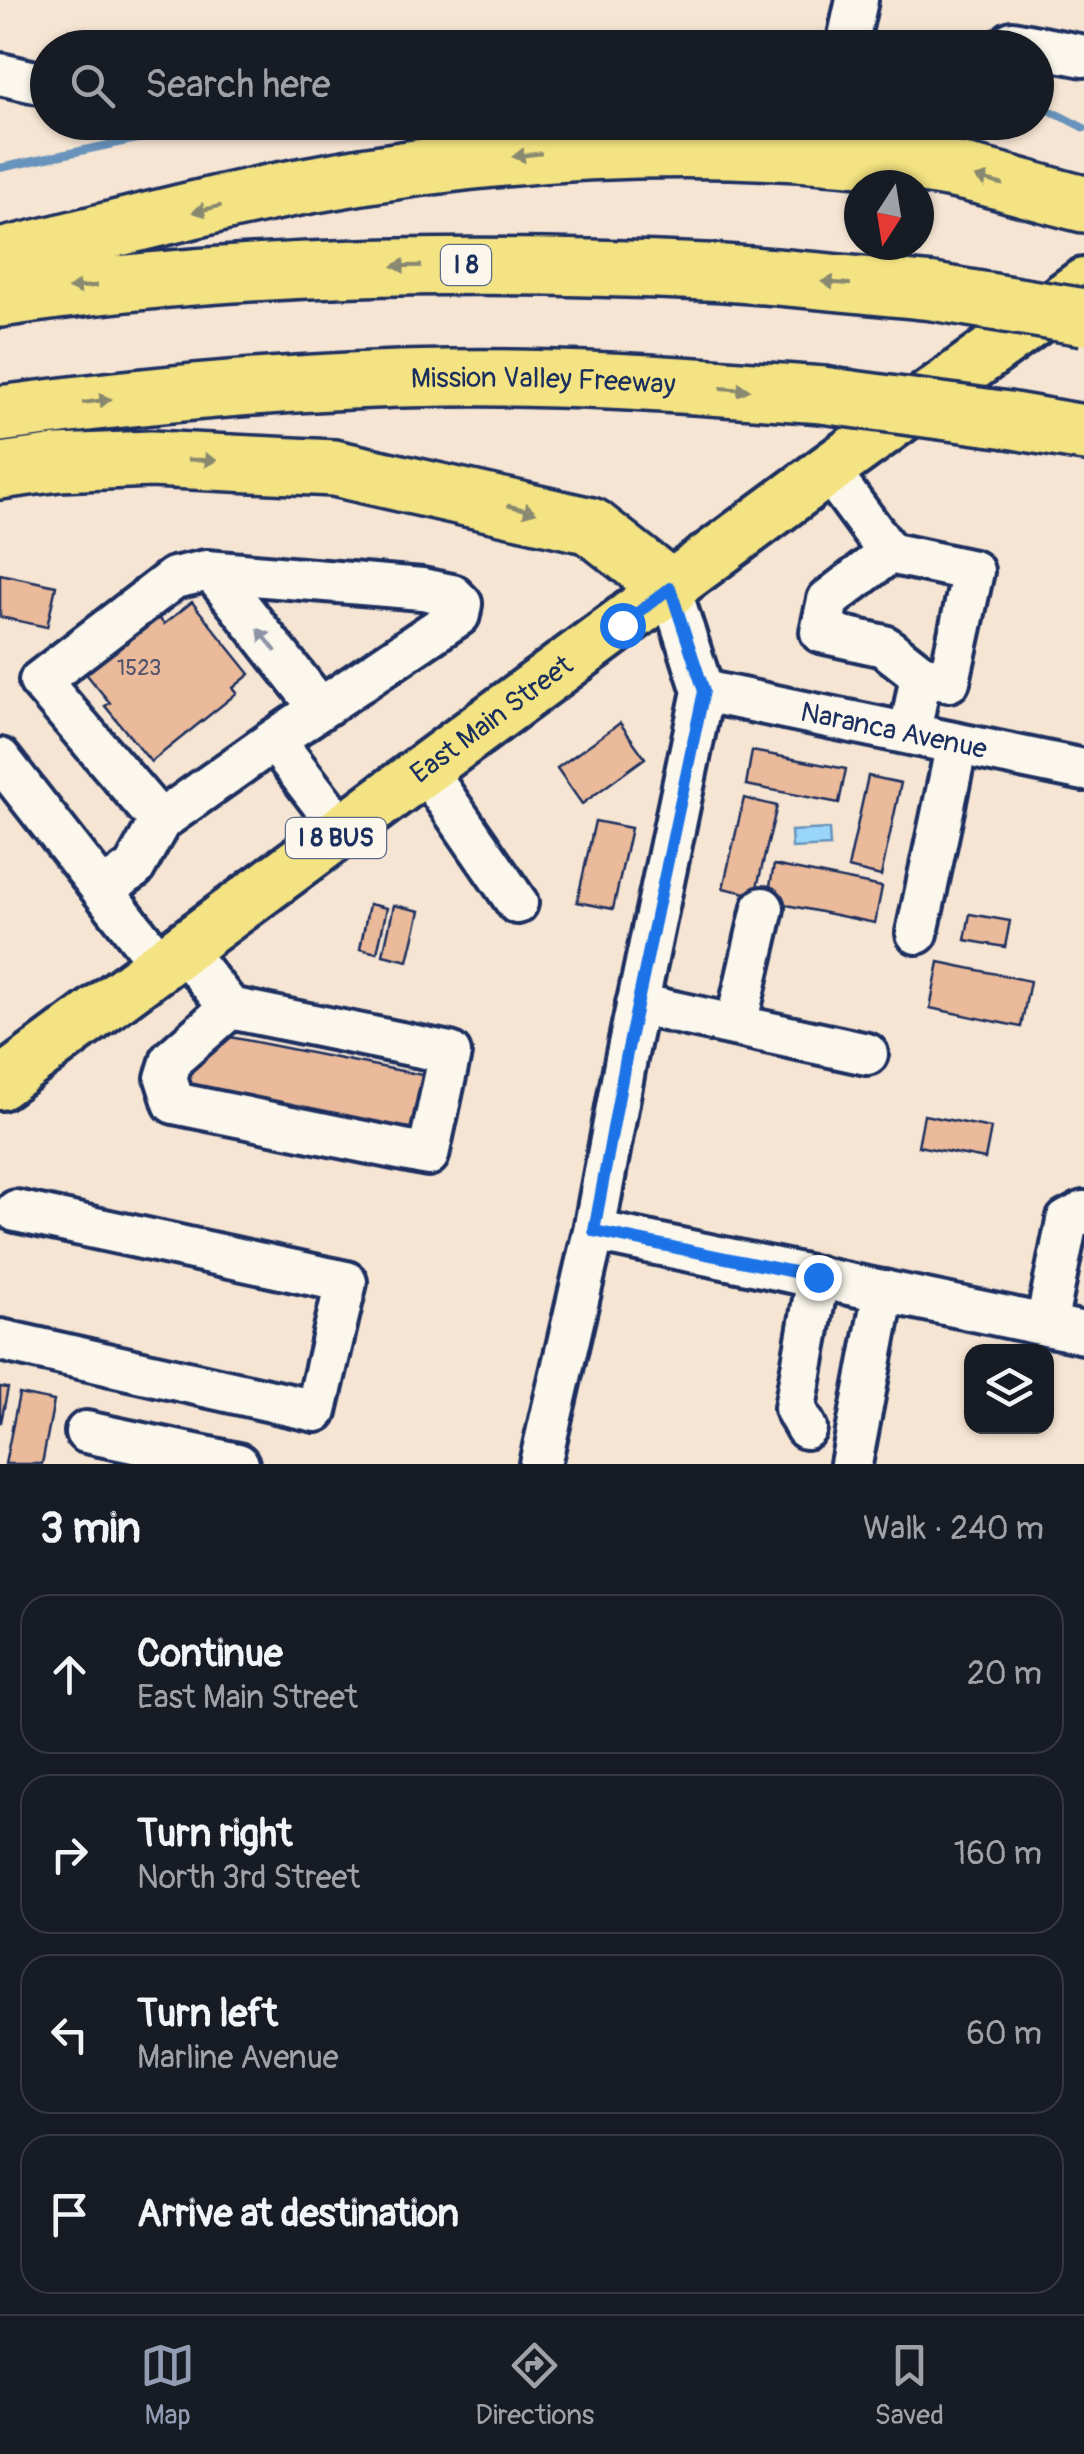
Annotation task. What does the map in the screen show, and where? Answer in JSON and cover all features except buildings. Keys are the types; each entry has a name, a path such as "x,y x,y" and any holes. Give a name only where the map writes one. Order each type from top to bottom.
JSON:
{"highway":[{"path":"0,257 308,185 544,153 764,150 851,157 934,167 1084,204"},
{"name":"I 8","path":"0,299 148,280 232,274 494,264 710,272 933,292 1084,317"},
{"name":"Mission Valley Freeway","path":"0,414 154,393 335,381 566,379 822,395 1084,433"},
{"path":"0,471 150,458 334,468 591,526 670,588"}],"main road":[{"name":"East Main Street","path":"4,1073 344,832 1084,284"}],"street":[{"path":"850,30 857,0"},
{"path":"1054,50 1084,56"},
{"path":"0,74 30,81"},
{"path":"828,470 889,553 973,572 950,680 921,675 884,646 821,632 828,600 889,553"},
{"path":"213,572 320,708"},
{"path":"103,890 134,868 160,821 459,615 460,604 452,594 422,589 213,572 174,578 40,680 160,821"},
{"path":"540,1464 594,1231 637,1004 704,691 670,588"},
{"path":"910,734 921,675"},
{"name":"Naranca Avenue","path":"704,691 1084,770"},
{"path":"274,740 344,832"},
{"path":"917,932 957,744"},
{"path":"0,759 103,890 230,1008 450,1053 428,1154 174,1103 166,1068 230,1008"},
{"path":"426,770 517,902"},
{"path":"736,1025 763,908"},
{"path":"637,1004 868,1054"},
{"path":"0,1340 316,1411 346,1282 5,1207"},
{"path":"594,1231 1065,1329 1067,1222 1084,1212"},
{"path":"806,1428 795,1408 818,1277"},
{"path":"851,1464 884,1291"},
{"path":"86,1432 238,1464"}],"water":[{"path":"829,829 830,846 792,848 791,831"}],"waterway":[{"path":"1054,113 1084,128"},
{"path":"0,168 132,140"}],"route":[{"path":"622,625 670,588 704,691 626,1058 594,1231 818,1277"}]}
